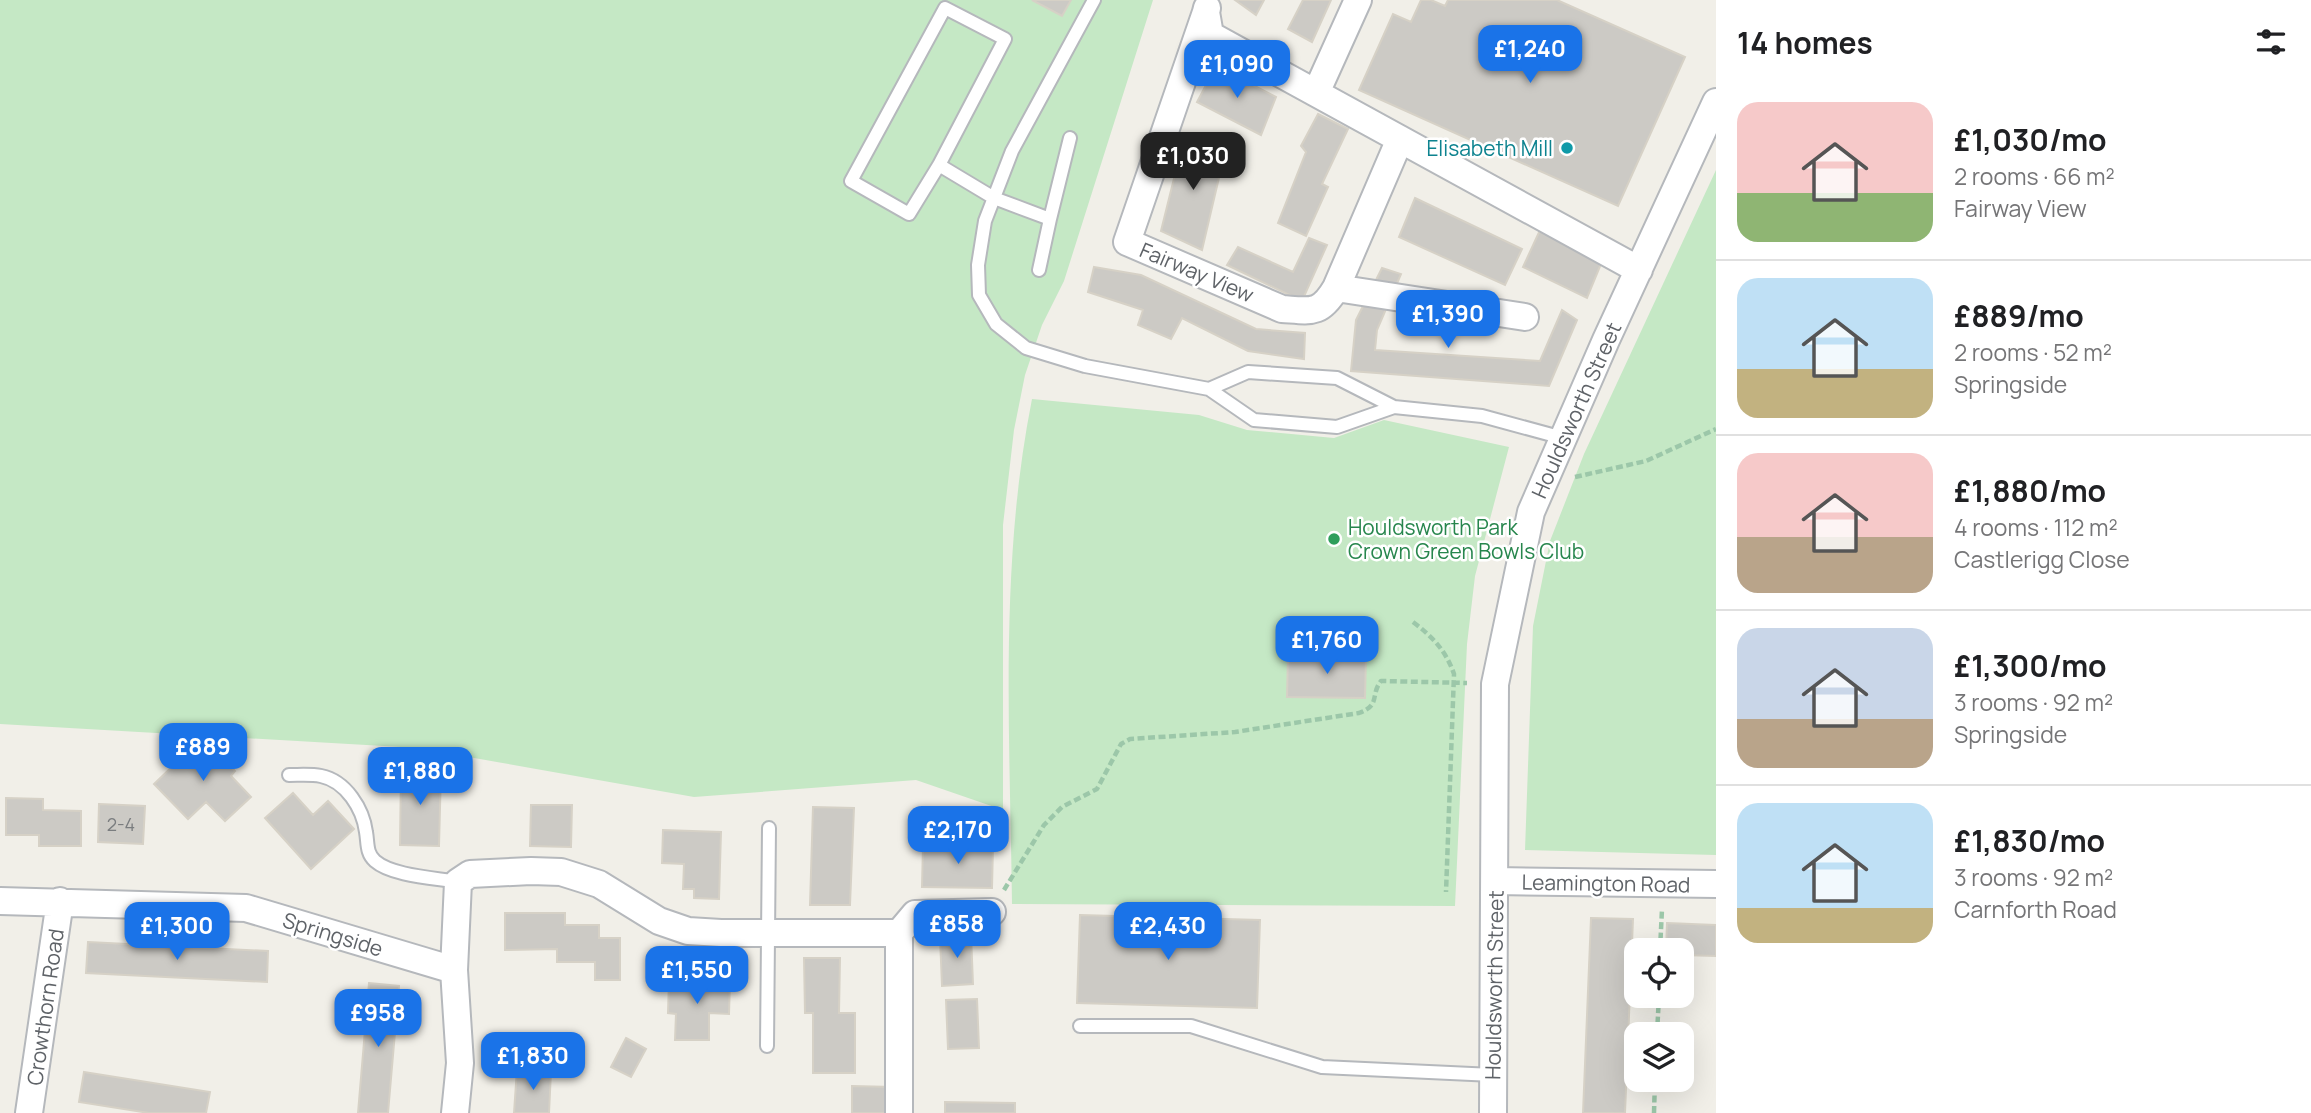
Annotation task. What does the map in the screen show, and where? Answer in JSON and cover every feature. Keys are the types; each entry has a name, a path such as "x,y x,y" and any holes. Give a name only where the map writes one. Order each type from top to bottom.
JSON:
{"street":[{"path":"1316,93 1357,0"},
{"path":"1209,6 1210,35 1639,270"},
{"name":"Fairway View","path":"1209,6 1127,242 1282,309 1310,311 1327,303 1336,288 1400,139"},
{"name":"Houldsworth Street","path":"1493,1113 1495,684 1531,512 1716,102"},
{"path":"1336,288 1525,317"},
{"path":"455,1113 460,1063 454,970 458,882 470,874 561,872 599,884 659,921 688,930 899,933"},
{"name":"Leamington Road","path":"1495,881 1716,884"},
{"name":"Springside","path":"0,901 246,908 454,970"},
{"name":"Crowthorn Road","path":"29,1113 60,901"},
{"path":"899,1113 899,933 915,914 992,912"}],"lane":[{"path":"1094,0 1012,151 985,221 978,265 979,295 996,324 1026,348 1085,366 1209,389 1254,420 1337,427 1394,407"},
{"path":"945,8 1005,39 939,165 909,214 851,180 945,8"},
{"path":"1039,270 1070,138"},
{"path":"939,165 994,198 1050,219"},
{"path":"1209,389 1248,372 1337,378 1394,407 1482,416 1563,438"},
{"path":"289,775 320,776 334,780 345,790 364,817 368,853 377,863 390,869 458,882"},
{"path":"767,1046 769,828"},
{"path":"1080,1026 1191,1026 1322,1067 1493,1075"}],"path":[{"path":"1546,479 1578,477 1646,461 1716,429"},
{"path":"1413,622 1434,638 1449,660 1455,683 1446,892"},
{"path":"992,912 1002,907 1004,891 1044,825 1062,807 1097,789 1121,744 1130,738 1234,732 1359,713 1374,704 1377,685 1381,681 1495,684"},
{"path":"1661,938 1663,884"},
{"path":"1654,1113 1655,1092"}],"green space":[{"path":"0,0 1153,0 1064,281 1042,325 1025,375 1014,430 1003,525 1003,810 916,780 694,797 418,748 0,724"},
{"path":"1716,170 1716,855 1525,850 1533,626 1550,541 1584,454"},
{"path":"1032,399 1199,415 1247,430 1334,438 1384,420 1509,447 1475,576 1467,644 1455,906 1012,904 1009,714 1011,587 1022,461"}],"building":[{"path":"1032,0 1071,0 1062,16"},
{"path":"1235,0 1264,0 1256,15"},
{"path":"1303,0 1331,0 1312,42 1288,29"},
{"name":"Elisabeth Mill","path":"1421,0 1431,0 1445,6 1448,0 1557,0 1685,57 1618,206 1359,90 1393,14 1411,22"},
{"path":"1216,66 1276,97 1261,135 1197,102"},
{"path":"1318,114 1348,129 1322,184 1328,187 1306,236 1278,223 1306,152 1301,146"},
{"path":"1189,134 1225,152 1202,250 1161,231 1181,150"},
{"path":"1415,198 1522,249 1505,285 1399,237"},
{"path":"1540,230 1603,259 1587,298 1523,267"},
{"path":"1309,238 1327,245 1302,301 1227,265 1238,247 1293,272"},
{"path":"1094,267 1141,275 1256,329 1305,333 1304,359 1248,351 1182,318 1171,339 1138,325 1143,310 1088,292"},
{"path":"1382,268 1401,274 1377,330 1375,350 1540,361 1562,310 1577,320 1549,386 1351,371 1356,320"},
{"path":"1288,655 1366,656 1365,698 1287,697"},
{"path":"203,737 235,771 231,776 251,797 225,821 206,802 188,819 154,784"},
{"path":"401,769 441,770 439,846 400,845"},
{"path":"293,793 313,815 328,801 354,829 311,869 265,818"},
{"path":"6,798 43,799 43,810 81,811 81,846 39,846 39,835 6,835"},
{"path":"99,804 145,806 143,844 98,842"},
{"path":"531,805 572,805 571,847 530,846"},
{"path":"813,807 854,808 850,905 810,905"},
{"path":"663,830 721,832 719,899 694,898 694,889 683,889 684,864 662,863"},
{"path":"923,845 993,846 992,888 922,887"},
{"path":"505,913 565,913 565,925 599,925 599,938 620,938 620,980 595,980 595,962 557,962 557,949 505,950"},
{"path":"1080,915 1260,920 1257,1008 1077,1003"},
{"path":"1591,918 1633,919 1632,938 1624,938 1624,1008 1629,1008 1629,1022 1624,1022 1625,1113 1583,1113"},
{"path":"1667,923 1716,925 1716,956 1694,955 1694,938 1666,938"},
{"path":"971,935 973,984 942,986 940,937"},
{"path":"88,942 268,951 267,982 86,973"},
{"path":"804,958 840,958 839,1013 855,1013 855,1073 813,1073 813,1013 805,1013"},
{"path":"669,980 730,981 729,1014 709,1013 709,1040 675,1040 676,1014 668,1013"},
{"path":"369,983 399,986 388,1113 358,1113"},
{"path":"977,999 979,1048 948,1049 946,1000"},
{"path":"626,1038 646,1049 631,1077 611,1067"},
{"path":"517,1069 551,1071 549,1113 514,1113"},
{"path":"84,1072 210,1092 206,1113 149,1113 79,1102"},
{"path":"852,1086 893,1087 892,1113 852,1113"},
{"path":"945,1102 1015,1103 1015,1113 945,1113"}],"place":[{"name":"Elisabeth Mill","path":"1567,148"},
{"name":"Houldsworth Park Crown Green Bowls Club","path":"1334,539"}]}
